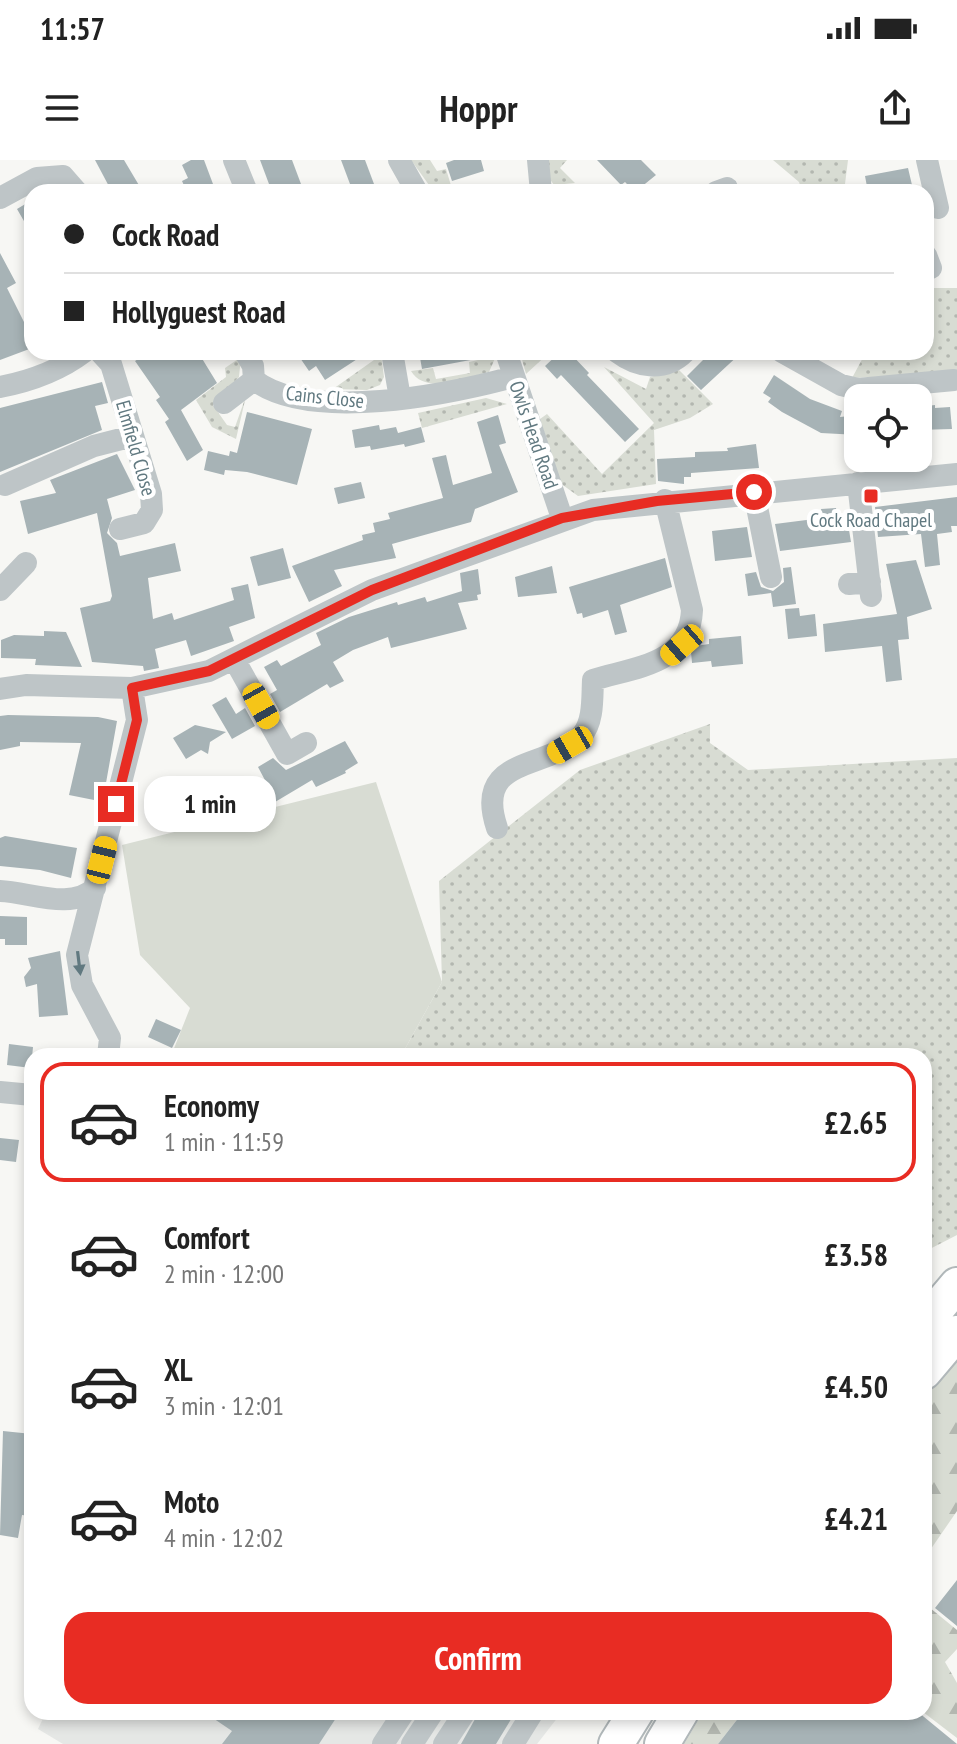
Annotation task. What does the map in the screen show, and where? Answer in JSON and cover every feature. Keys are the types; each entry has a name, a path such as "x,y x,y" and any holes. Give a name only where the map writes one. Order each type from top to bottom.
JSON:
{"highway":[{"path":"932,1315 957,1285"},
{"path":"932,1363 957,1333"},
{"path":"616,1744 631,1720"},
{"path":"662,1744 676,1720"}],"street":[{"path":"234,160 244,184"},
{"path":"399,160 412,184"},
{"path":"538,160 540,184"},
{"path":"927,160 933,184"},
{"path":"26,184 37,178 70,176"},
{"path":"0,198 24,185"},
{"path":"934,187 940,210"},
{"path":"0,387 29,381 73,360"},
{"name":"Elmfield Close","path":"107,360 151,494 152,510 144,523 120,529"},
{"path":"224,403 254,380 250,360"},
{"path":"393,360 400,398"},
{"name":"Owls Head Road","path":"508,360 562,518"},
{"path":"630,360 653,366 674,360"},
{"path":"798,360 841,385 858,389 954,380"},
{"name":"Cains Close","path":"254,380 269,391 315,399 372,403 455,393 513,377"},
{"path":"5,485 94,446 133,436"},
{"path":"0,689 26,685 132,688 209,671 372,590 562,518 665,500 957,474"},
{"path":"858,483 863,587"},
{"path":"754,492 771,577"},
{"path":"497,828 492,807 502,777 510,768 555,754 584,733 591,714 593,680 670,656 692,629 692,610 665,500"},
{"path":"0,590 26,563"},
{"path":"234,659 287,754 306,743"},
{"path":"112,1048 110,1038 82,985 77,955 79,937 95,888 137,720 132,688"},
{"path":"0,891 73,900 95,888"},
{"path":"0,1092 24,1094"},
{"path":"383,1744 399,1720"},
{"path":"412,1744 428,1720"},
{"path":"444,1744 460,1720"},
{"path":"502,1744 516,1720"},
{"path":"513,1744 528,1720"}],"shaded area":[{"path":"42,1720 556,1720 537,1744 63,1744 38,1729"}],"green space":[{"path":"411,160 430,160 437,171 446,169 451,184 428,184"},
{"path":"546,160 567,160 560,168 575,183 553,184"},
{"path":"773,160 848,160 845,184 799,182"},
{"path":"934,288 957,288 957,373 852,378 862,360 934,360"},
{"path":"241,360 239,377 213,405 227,425 235,427 246,396 236,439 212,427 196,400 226,377 225,368"},
{"path":"374,360 382,360 384,377 380,385 367,390 333,389"},
{"path":"494,360 489,372 447,383 426,382 411,371 433,368 436,379 470,373 469,362"},
{"path":"522,360 541,360 526,374"},
{"path":"604,367 646,389 650,377 679,370 713,404 690,418 654,430 656,484 578,496 560,483 540,419 547,414 602,474 654,423"},
{"path":"486,398 507,404 422,428 418,413"},
{"path":"710,724 710,743 748,770 957,758 957,1235 932,1248 932,1048 405,1048 442,982 439,881 580,770"},
{"path":"376,782 442,982 405,1048 174,1048 190,1008 140,955 122,845"},
{"path":"957,1361 957,1511 932,1547 932,1388"},
{"path":"932,1610 957,1630 957,1649 945,1662 957,1683 957,1738 932,1719"},
{"path":"698,1720 737,1720 718,1744 684,1744"}],"building":[{"path":"95,160 124,160 138,184 108,184"},
{"path":"191,160 204,160 213,184 183,184 182,181 188,178 182,165"},
{"path":"260,160 292,160 301,184 269,184"},
{"path":"341,160 365,160 374,184 350,184"},
{"path":"481,160 484,171 452,181 446,163"},
{"path":"597,160 641,160 656,175 645,184 620,184"},
{"path":"908,168 912,184 866,184 865,176"},
{"path":"24,205 24,221 17,209"},
{"path":"0,253 16,283 7,288 24,322 24,351 0,360"},
{"path":"203,360 217,383 181,410 203,450 187,461 165,422 169,419 156,400 160,397 135,361"},
{"path":"301,360 356,360 325,380 316,366 309,371"},
{"path":"420,360 471,360 422,369"},
{"path":"551,360 577,360 639,429 625,442 561,375 557,379 545,366"},
{"path":"703,360 733,360 701,390 687,376"},
{"path":"774,375 810,399 842,411 840,417 844,417 844,434 821,433 782,412 768,402 771,398 763,393"},
{"path":"102,382 108,403 95,406 102,430 0,472 0,408"},
{"path":"932,405 950,407 952,429 932,430"},
{"path":"247,412 312,429 297,485 247,472 225,470 224,475 204,470 208,451 229,456 230,451 237,453"},
{"path":"498,415 506,443 499,445 518,492 475,509 471,522 392,544 396,558 334,570 342,586 309,602 292,566 363,540 362,535 375,532 373,523 390,519 388,513 443,498 432,458 446,455 453,485 492,473 477,422"},
{"path":"379,425 380,430 396,427 398,433 421,427 425,442 371,450 370,446 355,448 352,430"},
{"path":"756,444 759,468 691,473 691,477 684,477 684,484 658,481 657,459 695,457 695,452 728,451 727,448"},
{"path":"117,454 135,490 107,499 112,518 107,533 117,543 120,556 175,543 181,571 148,578 153,619 172,613 174,620 234,600 231,588 248,584 255,618 229,627 234,641 191,656 186,640 155,649 159,668 144,671 143,666 92,662 80,608 110,601 112,596 97,513 28,534 20,501 56,493 50,480"},
{"path":"361,482 365,498 338,504 334,488"},
{"path":"957,497 957,526 951,526 952,532 937,534 940,565 925,567 921,534 878,537 875,507"},
{"path":"836,508 839,531 849,530 851,542 780,551 775,524 822,518 821,509"},
{"path":"747,527 752,557 715,561 712,531"},
{"path":"283,548 291,578 258,586 250,557"},
{"path":"665,558 672,587 620,605 627,632 615,635 608,610 583,618 582,613 577,614 569,587"},
{"path":"916,560 932,609 907,617 909,639 898,640 902,680 886,682 882,646 825,652 823,624 897,614 886,564"},
{"path":"552,566 557,593 518,597 515,577"},
{"path":"791,567 796,604 773,607 771,593 748,596 745,574 756,572 761,587 773,591 784,582 783,568"},
{"path":"478,569 481,594 477,595 478,600 458,603 467,629 391,648 388,637 353,650 333,662 344,681 330,688 327,684 280,712 270,694 277,690 264,667 277,660 281,666 321,645 316,633 349,617 397,602 398,605 425,597 427,602 462,591 460,573"},
{"path":"799,608 800,616 815,614 817,636 788,639 785,609"},
{"path":"44,631 66,632 82,667 35,665 36,659 1,658 1,640 14,635 44,636"},
{"path":"741,636 743,664 712,667 711,661 692,663 691,652 695,646 709,644 709,639"},
{"path":"226,697 236,714 245,708 255,726 232,739 212,705"},
{"path":"0,716 98,717 117,721 106,783 97,786 94,800 69,795 81,743 20,742 20,746 0,750"},
{"path":"195,725 226,732 210,742 208,754 201,750 186,759 173,738"},
{"path":"345,741 358,763 346,773 316,787 312,780 270,805 259,788 267,784 258,767 273,758 286,770"},
{"path":"5,836 77,848 71,878 40,870 0,866 0,838"},
{"path":"0,916 27,917 27,945 5,945 5,939 0,939"},
{"path":"60,951 68,1015 39,1017 37,984 26,987 24,977 31,968 28,958"},
{"path":"156,1019 181,1030 172,1048 148,1037"},
{"path":"9,1044 33,1047 24,1048 24,1067 7,1065"},
{"path":"0,1138 19,1140 16,1162 0,1160"},
{"path":"3,1431 24,1433 24,1515 18,1538 0,1535"},
{"path":"957,1580 957,1626 935,1608"},
{"path":"216,1720 335,1720 319,1744 222,1744 232,1731"},
{"path":"474,1720 511,1720 496,1744 461,1744"},
{"path":"737,1720 928,1720 957,1744 718,1744"}],"place":[{"name":"Cock Road Chapel","path":"871,496"}],"route":[{"path":"116,804 137,720 132,688 166,683 209,671 372,590 562,518 593,510 657,501 754,492"}]}
